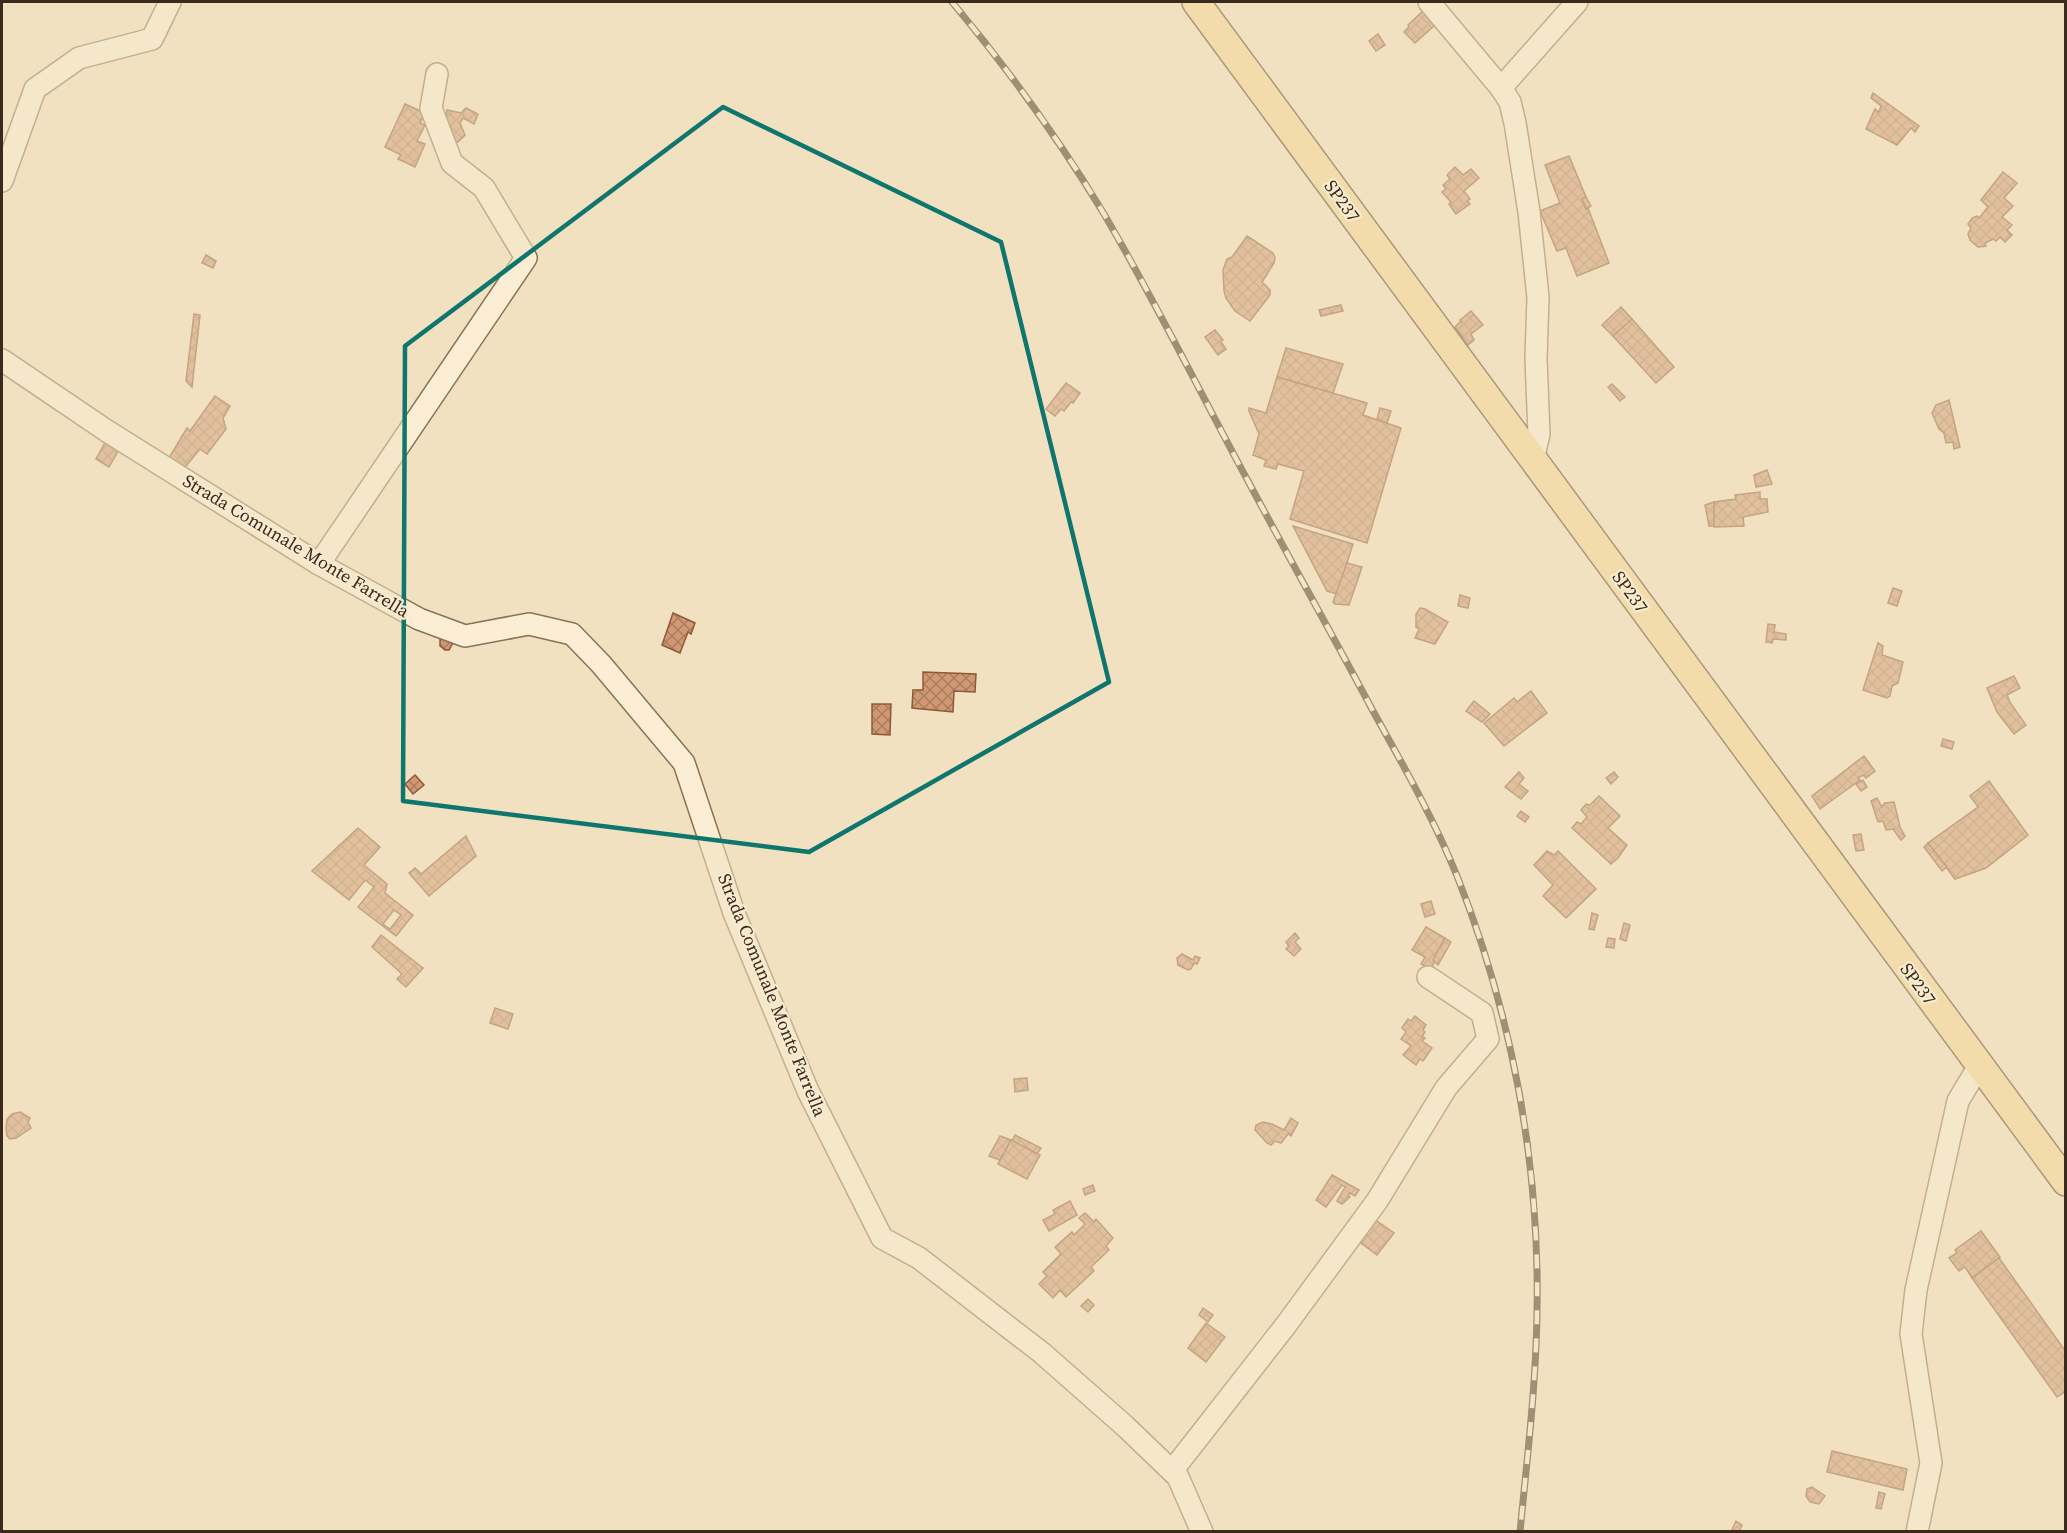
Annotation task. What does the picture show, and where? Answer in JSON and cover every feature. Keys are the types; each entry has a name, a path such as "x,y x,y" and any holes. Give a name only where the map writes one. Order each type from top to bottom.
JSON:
{"main road":[{"name":"SP237","path":"1196,2 1978,1066 2066,1182"}],"street":[{"path":"2,182 35,88 79,58 152,39 170,2"},
{"path":"1429,2 1501,88 1510,102 1515,123 1529,212 1538,297 1536,359 1539,434 1533,460"},
{"path":"1501,88 1577,2"},
{"path":"319,564 526,258 484,188 452,163 431,108 437,74"},
{"name":"Strada Comunale Monte Farrella","path":"2,360 107,431 319,564 419,620 465,636 529,624 572,634 601,664 684,763 734,913 808,1091 882,1238 919,1258 1042,1353 1172,1471 1178,1477 1202,1532"},
{"path":"1172,1471 1286,1325 1377,1201 1446,1088 1488,1040 1482,1013 1428,977"},
{"path":"1917,1532 1931,1463 1911,1334 1916,1290 1958,1101 1978,1066"}],"highlighted area":[{"path":"723,107 1001,242 1109,682 809,852 403,801 405,346"}],"building":[{"path":"1423,11 1435,25 1415,43 1404,32"},
{"path":"1378,34 1385,45 1376,51 1369,41"},
{"path":"1873,93 1919,126 1915,132 1911,128 1897,145 1866,129 1875,109 1879,112 1881,106 1871,98"},
{"path":"405,104 425,113 420,123 425,125 417,141 425,144 415,167 398,159 401,155 385,147"},
{"path":"466,108 478,114 474,124 463,118 460,123 465,135 458,142 453,141 445,129 447,110 461,113"},
{"path":"1569,156 1586,197 1582,199 1586,209 1588,208 1609,263 1577,276 1566,248 1557,251 1540,211 1560,203 1545,165"},
{"path":"1455,167 1463,175 1471,169 1479,178 1464,191 1470,199 1467,201 1470,204 1456,214 1449,204 1451,202 1442,192 1446,189 1443,185 1450,179 1447,175"},
{"path":"2003,172 2017,183 2004,198 2013,206 2002,217 2012,225 2007,230 2012,235 2005,242 2000,237 1996,241 1993,239 1985,243 1986,246 1978,247 1970,240 1968,234 1971,228 1968,224 1972,218 1977,216 1979,218 1988,207 1981,200"},
{"path":"1585,195 1591,206 1586,209 1582,199 1586,197"},
{"path":"1247,236 1273,253 1275,258 1262,282 1270,290 1270,295 1250,321 1235,311 1226,298 1223,270 1227,259 1232,257"},
{"path":"206,255 216,261 213,268 202,263"},
{"path":"1341,305 1343,311 1321,316 1319,310"},
{"path":"1621,307 1632,319 1613,336 1602,325"},
{"path":"1471,311 1483,325 1471,334 1474,340 1468,345 1455,327"},
{"path":"194,314 200,315 192,387 186,381"},
{"path":"1632,319 1674,367 1656,383 1613,336"},
{"path":"1215,330 1223,340 1221,342 1226,349 1218,355 1205,337"},
{"path":"1286,348 1343,364 1333,393 1277,377"},
{"path":"1277,377 1367,403 1363,415 1401,428 1367,543 1290,519 1304,471 1278,464 1276,469 1264,466 1266,460 1253,455 1259,434 1249,408 1266,413"},
{"path":"1066,383 1080,393 1073,403 1071,402 1064,411 1061,409 1055,416 1046,409"},
{"path":"1612,384 1625,397 1620,401 1608,387"},
{"path":"215,396 230,406 223,418 226,429 207,454 200,449 182,471 167,461 187,428 190,431"},
{"path":"1949,400 1960,447 1954,449 1953,442 1946,443 1944,433 1939,429 1932,413 1936,405"},
{"path":"1380,408 1391,411 1387,423 1377,419"},
{"path":"107,439 121,446 109,467 96,459"},
{"path":"1767,470 1772,484 1756,487 1754,475"},
{"path":"1760,492 1760,499 1767,499 1768,512 1743,517 1744,526 1714,527 1714,502 1736,499 1735,495"},
{"path":"1714,502 1714,526 1709,526 1705,505"},
{"path":"1293,526 1353,544 1337,594 1327,591"},
{"path":"1347,563 1362,567 1349,605 1335,604 1333,602"},
{"path":"1893,588 1902,591 1897,606 1888,603"},
{"path":"1460,595 1470,598 1468,608 1458,606"},
{"path":"1420,608 1448,622 1435,644 1415,638 1419,629 1416,627 1416,614"},
{"path":"673,613 695,623 691,634 688,632 680,653 662,645"},
{"path":"1768,624 1775,625 1774,632 1786,634 1786,640 1773,639 1772,643 1766,642"},
{"path":"440,637 454,641 449,650 440,646"},
{"path":"1878,643 1883,646 1882,655 1903,662 1898,683 1892,686 1890,696 1887,698 1863,690"},
{"path":"923,672 976,674 975,692 954,691 953,712 912,708 913,690 923,690"},
{"path":"2014,676 2020,688 2007,695 2026,725 2014,734 1997,712 1987,688"},
{"path":"1531,691 1547,713 1504,746 1484,723 1514,698 1517,702"},
{"path":"1474,701 1490,714 1482,722 1466,711"},
{"path":"872,704 891,704 890,735 872,734"},
{"path":"1943,739 1954,742 1952,749 1941,746"},
{"path":"1864,756 1875,771 1866,778 1863,775 1858,778 1860,780 1820,809 1812,796"},
{"path":"1519,772 1524,778 1519,784 1528,791 1521,799 1505,787"},
{"path":"1614,772 1618,777 1611,784 1606,778"},
{"path":"415,775 424,785 413,794 405,784"},
{"path":"1863,780 1867,787 1861,791 1856,784"},
{"path":"1989,781 2028,835 1986,868 1955,879 1928,843 1978,807 1970,796"},
{"path":"1599,796 1620,816 1608,828 1627,845 1611,864 1572,828 1577,822 1581,824 1587,817 1581,810 1586,804 1590,805"},
{"path":"1877,798 1882,807 1885,803 1894,802 1900,827 1905,836 1901,840 1893,829 1886,830 1883,821 1878,822 1871,801"},
{"path":"1521,811 1529,817 1525,822 1517,816"},
{"path":"358,828 380,847 364,865 387,884 385,893 413,915 396,936 358,907 374,887 365,880 349,900 312,871","holes":["394,910 401,915 390,929 383,924"]},
{"path":"1861,834 1864,850 1856,851 1853,835"},
{"path":"466,836 476,856 429,896 409,873 415,868 421,874"},
{"path":"1928,843 1947,867 1942,871 1924,847"},
{"path":"1547,851 1554,855 1558,851 1596,889 1566,918 1543,896 1553,885 1534,865"},
{"path":"1431,901 1435,914 1425,917 1421,904"},
{"path":"1592,913 1598,915 1594,930 1589,929"},
{"path":"1624,923 1630,925 1626,941 1620,939"},
{"path":"1426,927 1445,938 1433,960 1435,961 1431,969 1421,964 1425,957 1412,950"},
{"path":"1295,933 1299,938 1295,942 1301,949 1294,956 1286,949 1289,946 1286,942"},
{"path":"381,935 423,968 406,987 397,979 402,974 372,947"},
{"path":"1445,938 1451,942 1438,965 1433,960"},
{"path":"1608,938 1615,939 1614,948 1606,947"},
{"path":"1182,954 1193,960 1195,956 1200,958 1197,964 1194,963 1188,970 1178,965 1177,958"},
{"path":"495,1008 513,1014 508,1029 490,1023"},
{"path":"1415,1016 1426,1025 1422,1036 1425,1038 1422,1041 1432,1048 1423,1061 1420,1059 1416,1065 1403,1055 1411,1046 1401,1039 1406,1032 1402,1028 1408,1019 1411,1021"},
{"path":"1027,1078 1028,1090 1015,1092 1014,1079"},
{"path":"20,1112 30,1118 28,1122 31,1128 16,1138 10,1139 7,1136 7,1119 12,1114"},
{"path":"1291,1118 1298,1123 1291,1136 1288,1134 1281,1143 1275,1141 1271,1145 1267,1143 1255,1130 1256,1125 1263,1122 1284,1130"},
{"path":"1015,1135 1041,1148 1037,1154 1012,1141"},
{"path":"1000,1136 1011,1140 1000,1160 989,1156"},
{"path":"1011,1140 1040,1155 1027,1179 998,1164"},
{"path":"1332,1175 1359,1190 1355,1196 1350,1193 1348,1196 1350,1197 1342,1204 1337,1201 1345,1187 1342,1185 1326,1207 1316,1200"},
{"path":"1093,1185 1095,1191 1085,1195 1083,1189"},
{"path":"1070,1201 1077,1215 1049,1231 1043,1220 1055,1214 1053,1210"},
{"path":"1085,1213 1094,1222 1096,1219 1113,1238 1106,1246 1109,1250 1091,1267 1094,1271 1066,1297 1060,1290 1053,1298 1039,1284 1047,1276 1043,1272 1061,1254 1055,1247 1072,1232 1074,1235 1085,1224 1079,1218"},
{"path":"1374,1219 1394,1233 1377,1255 1357,1240"},
{"path":"1981,1231 2000,1257 1972,1278 1965,1267 1959,1271 1949,1258 1957,1253 1955,1250"},
{"path":"1999,1258 2066,1352 2066,1391 2057,1397 1972,1278"},
{"path":"1088,1299 1094,1305 1088,1312 1081,1306"},
{"path":"1203,1308 1213,1315 1208,1322 1199,1315"},
{"path":"1206,1323 1225,1337 1206,1362 1188,1348"},
{"path":"1832,1451 1907,1469 1903,1490 1827,1472"},
{"path":"1812,1487 1825,1496 1819,1504 1810,1502 1806,1496 1807,1489"},
{"path":"1879,1492 1885,1494 1881,1509 1876,1508"},
{"path":"1736,1521 1742,1525 1739,1532 1731,1532"}],"railway":[{"path":"952,2 1032,105 1104,214 1418,792 1457,876 1493,982 1507,1036 1519,1090 1534,1201 1537,1257 1535,1368 1520,1532"}]}
